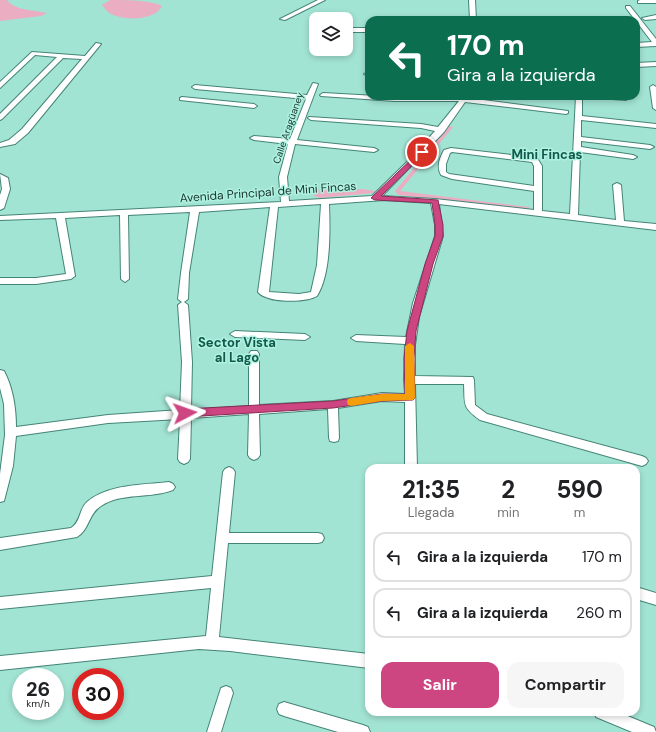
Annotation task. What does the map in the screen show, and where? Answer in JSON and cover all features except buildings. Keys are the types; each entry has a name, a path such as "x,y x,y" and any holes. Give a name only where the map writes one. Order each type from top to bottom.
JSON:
{"street":[{"path":"283,19 322,0"},
{"path":"472,0 472,16"},
{"path":"640,2 656,1"},
{"path":"628,6 635,16"},
{"path":"645,18 656,17"},
{"path":"640,22 656,44"},
{"path":"640,30 645,29"},
{"path":"353,30 365,30"},
{"path":"0,145 12,142 25,131 98,44"},
{"path":"640,45 656,44"},
{"path":"0,86 32,54 36,53 87,58"},
{"path":"0,118 62,55"},
{"path":"640,65 656,64"},
{"name":"Calle Aragüaney","path":"284,204 283,177 292,142 315,84"},
{"path":"195,87 309,97"},
{"path":"653,87 656,108"},
{"path":"225,103 232,90"},
{"path":"323,95 365,97"},
{"path":"182,99 254,106"},
{"path":"375,198 412,163 441,130 463,100"},
{"path":"479,100 566,112"},
{"path":"574,217 579,100"},
{"path":"311,118 421,126 441,130"},
{"path":"579,118 656,126"},
{"path":"254,138 374,150"},
{"path":"578,139 650,148"},
{"path":"578,149 633,156"},
{"path":"538,189 452,177 444,174 441,170 447,152 451,150 531,159 538,164 538,189 538,213"},
{"path":"0,176 4,178 6,186 0,208"},
{"path":"618,185 620,222"},
{"name":"Avenida Principal de Mini Fincas","path":"0,218 195,209 375,198 435,202 656,227"},
{"path":"274,204 271,238 263,292 270,296 305,297 316,292 319,278 325,232 325,201"},
{"path":"411,464 409,380 410,341 411,331 429,264 439,236 439,225 435,202"},
{"path":"184,459 187,362 183,302 185,273 195,209"},
{"path":"124,212 125,279"},
{"path":"0,281 36,281 71,276 60,215"},
{"path":"235,334 304,337"},
{"path":"356,338 410,341"},
{"path":"254,354 254,455"},
{"path":"0,374 6,389 10,408 11,432 9,460 0,496"},
{"path":"409,380 469,380 470,406 484,417 642,461"},
{"path":"11,432 108,419 185,413 333,405 382,397 410,398"},
{"path":"333,405 334,438"},
{"path":"212,643 224,538 229,472"},
{"path":"0,544 73,533 80,530 86,513 96,502 115,496 169,487"},
{"path":"224,538 318,538"},
{"path":"0,603 219,581"},
{"path":"640,594 656,599"},
{"path":"0,662 170,644 212,643 274,648 365,660"},
{"path":"214,732 226,693"},
{"path":"284,708 327,727 363,732"},
{"path":"610,716 645,731"}],"shaded area":[{"path":"0,0 7,0 11,4 26,10 47,13 41,16 0,21"},
{"path":"110,0 145,1 162,6 152,15 128,18 113,15 106,11 102,5"},
{"path":"449,126 453,127 400,191 529,207 529,210 398,195 395,191"},
{"path":"362,189 375,191 374,193 320,198 314,196 312,190"}],"slow traffic":[{"path":"351,402 382,397 410,398 410,346"}],"district":[{"name":"Mini Fincas","path":"547,154"},
{"name":"Sector Vista al Lago","path":"237,350"}],"route":[{"path":"185,413 333,405 382,397 410,398 409,358 411,331 429,264 439,236 437,212 435,202 375,198 422,152"}]}
